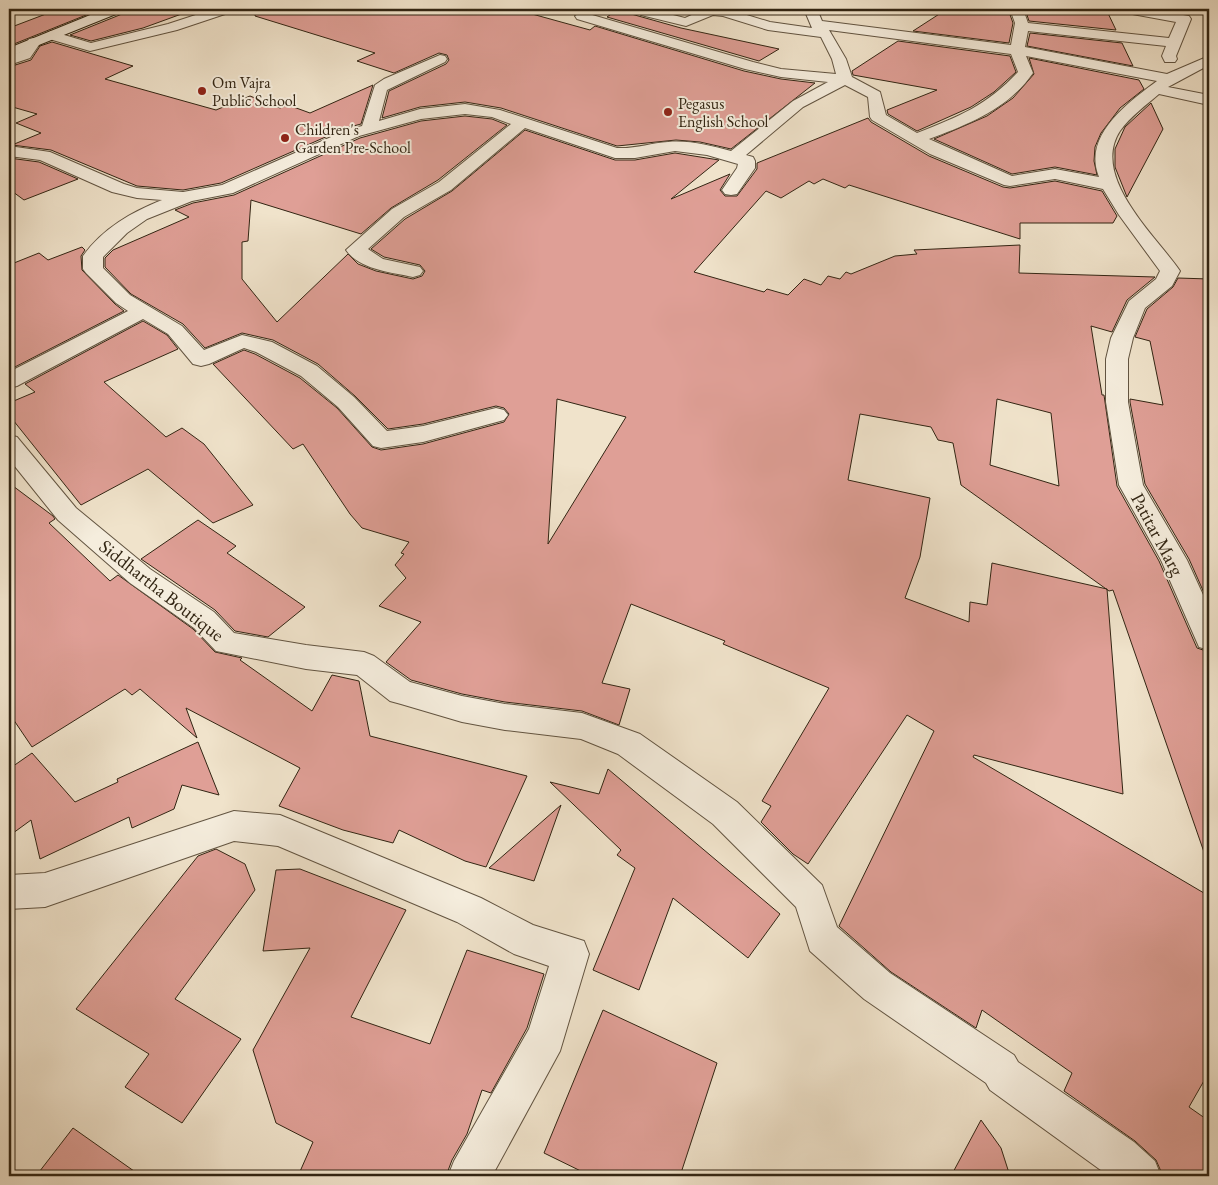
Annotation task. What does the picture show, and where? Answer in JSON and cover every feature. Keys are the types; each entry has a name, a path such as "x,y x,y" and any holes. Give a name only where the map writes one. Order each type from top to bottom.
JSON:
{"street":[{"path":"9,53 116,9"},
{"path":"51,35 90,47 172,27 226,9"},
{"path":"915,139 960,122 1004,96 1026,73 1018,52 1022,26 1019,12 1016,9"},
{"path":"1127,9 1188,14 1169,56 1170,60 1188,70"},
{"path":"646,12 686,22 711,11 724,12 768,26 815,17 1018,52 1091,61 1209,100"},
{"path":"582,16 750,66 781,72 845,79 875,95 878,116 915,139 936,150 1010,181 1055,174 1110,185"},
{"path":"815,17 839,59 845,79"},
{"path":"1022,26 1174,43"},
{"path":"9,61 25,55 34,42"},
{"path":"370,128 380,88 388,82 440,59"},
{"path":"1110,185 1104,170 1104,151 1112,130 1162,83 1209,60"},
{"path":"734,156 798,104 845,79"},
{"path":"496,414 423,434 381,440 346,402 309,371 264,347 242,341 201,359 175,330 123,299 92,269 93,256 120,229 140,215 188,196 227,189 370,128 420,114 465,109 494,113 615,153 636,154 666,147 682,147 734,156 747,161 746,168 730,190"},
{"path":"413,271 377,263 356,250 398,213 445,186 523,122"},
{"path":"9,151 44,156 118,188 137,193 188,196"},
{"name":"Patitar Marg","path":"1110,185 1138,229 1154,246 1170,271 1165,282 1136,305 1122,338 1117,359 1117,402 1131,485 1174,560 1209,639"},
{"path":"9,381 143,311"},
{"name":"Siddhartha Boutique","path":"9,443 67,514 140,576 204,620 226,643 306,657 364,664 401,692 462,709 496,716 582,726 629,744 725,813 810,897 823,938 877,986 1000,1070 1004,1076 1119,1157 1140,1176"},
{"path":"9,892 45,890 234,826 280,831 469,910 527,941 571,954 546,1037 469,1176"}],"building":[{"path":"59,9 101,9 9,46 9,28"},
{"path":"125,9 186,9 187,12 143,28 91,41 70,35 122,14"},
{"path":"256,9 514,9 590,30 595,26 744,71 781,79 815,83 731,149 700,142 676,140 617,146 501,108 465,102 420,107 382,118 389,91 446,64 449,60 447,55 439,53 394,73 357,61 375,53 255,16"},
{"path":"947,9 1008,9 1013,23 1009,43 913,31"},
{"path":"1025,9 1106,9 1116,30 1029,21"},
{"path":"617,10 681,28 779,49 759,61 607,17"},
{"path":"1030,33 1122,43 1133,66 1027,46"},
{"path":"898,41 1010,56 1016,72 994,92 971,107 917,131 888,114 887,110 937,90 853,75 852,71"},
{"path":"52,42 133,66 105,79 216,110 250,96 280,108 288,105 310,113 373,85 361,124 346,128 221,183 183,190 137,186 51,150 12,145 41,133 16,123 37,114 9,106 9,67 31,60 40,46"},
{"path":"1029,58 1139,80 1144,89 1120,108 1101,133 1095,147 1094,161 1097,175 1055,167 1012,174 934,139 987,116 1013,98 1034,74"},
{"path":"1151,103 1163,129 1127,197 1115,167 1115,149 1125,127"},
{"path":"465,116 492,119 507,125 438,180 391,208 361,234 251,200 248,241 242,242 242,279 277,322 348,254 358,264 376,271 413,279 422,276 425,271 420,265 384,257 371,249 405,219 452,191 525,130 615,160 635,160 675,153 719,160 671,199 730,174 720,190 725,196 737,196 757,169 757,163 868,118 871,122 929,156 1003,187 1010,188 1055,181 1102,191 1117,216 1113,223 1020,223 1020,239 849,185 845,188 823,179 814,184 809,181 781,198 766,191 694,272 764,292 767,289 788,295 804,279 821,285 828,276 840,279 846,272 851,274 895,256 917,254 914,250 1020,245 1019,273 1155,277 1127,300 1112,332 1091,326 1102,395 1104,395 1117,486 1159,561 1197,648 1209,652 1209,854 1205,855 1113,590 1107,590 1123,794 974,755 973,757 1209,896 1209,1072 1189,1107 1209,1121 1209,1176 1163,1176 1156,1160 1135,1141 1064,1091 1072,1073 982,1010 976,1028 891,972 839,926 934,731 907,715 808,864 793,854 761,822 771,806 762,801 829,688 723,644 725,641 631,604 602,683 630,689 619,725 582,711 505,702 462,694 411,680 386,662 421,622 379,606 406,578 395,565 404,554 401,553 409,542 362,528 350,514 303,444 293,449 213,364 244,350 255,354 300,378 337,408 372,447 381,450 423,444 504,422 509,414 504,408 496,406 423,424 388,429 355,396 318,364 273,340 242,333 205,348 183,324 131,294 105,267 105,258 113,250 189,217 175,210 193,203 234,195 360,138 421,121","holes":["557,399 626,417 548,544","997,399 1051,413 1059,486 990,465","860,414 931,427 938,440 953,443 961,485 1106,589 992,563 987,605 970,602 969,622 905,598 920,557 930,498 848,480"]},
{"path":"9,158 39,162 78,179 24,200 9,189"},
{"path":"82,247 85,250 81,256 82,270 124,311 9,370 9,265 39,253 48,260"},
{"path":"1178,278 1209,279 1209,604 1189,559 1145,484 1130,402 1130,399 1163,405 1150,341 1135,337 1147,309 1173,287"},
{"path":"143,321 167,335 178,349 104,382 166,437 182,428 204,444 253,505 213,523 148,469 81,505 9,415 9,403 35,392 25,384"},
{"path":"9,483 53,516 55,519 49,523 110,581 118,575 193,629 215,652 242,658 240,660 312,711 332,675 359,681 370,736 527,776 486,867 465,861 399,830 393,843 343,830 279,806 300,768 186,708 197,738 140,689 132,695 125,689 32,747 9,713"},
{"path":"198,520 236,546 227,553 305,607 268,637 235,631 215,610 141,559"},
{"path":"198,742 219,795 182,785 174,809 132,828 129,817 40,859 31,820 9,836 9,769 32,753 75,802 118,782 117,779"},
{"path":"608,769 780,914 748,958 673,898 639,990 593,970 635,868 617,855 621,850 550,782 599,794"},
{"path":"561,805 534,881 489,868"},
{"path":"216,849 245,864 255,890 175,999 241,1039 182,1123 125,1087 149,1054 76,1009 198,856"},
{"path":"300,869 406,910 351,1017 430,1044 467,950 544,974 527,1028 491,1093 482,1090 467,1134 452,1160 446,1176 298,1176 313,1142 276,1123 253,1050 310,948 263,951 276,870"},
{"path":"603,1010 717,1063 680,1176 591,1176 544,1153"},
{"path":"981,1120 1001,1148 1010,1176 951,1176"},
{"path":"73,1128 141,1176 36,1176"}],"place":[{"name":"Om Vajra Public School","path":"202,91"},
{"name":"Pegasus English School","path":"668,112"},
{"name":"Children's Garden Pre-School","path":"285,138"}]}
